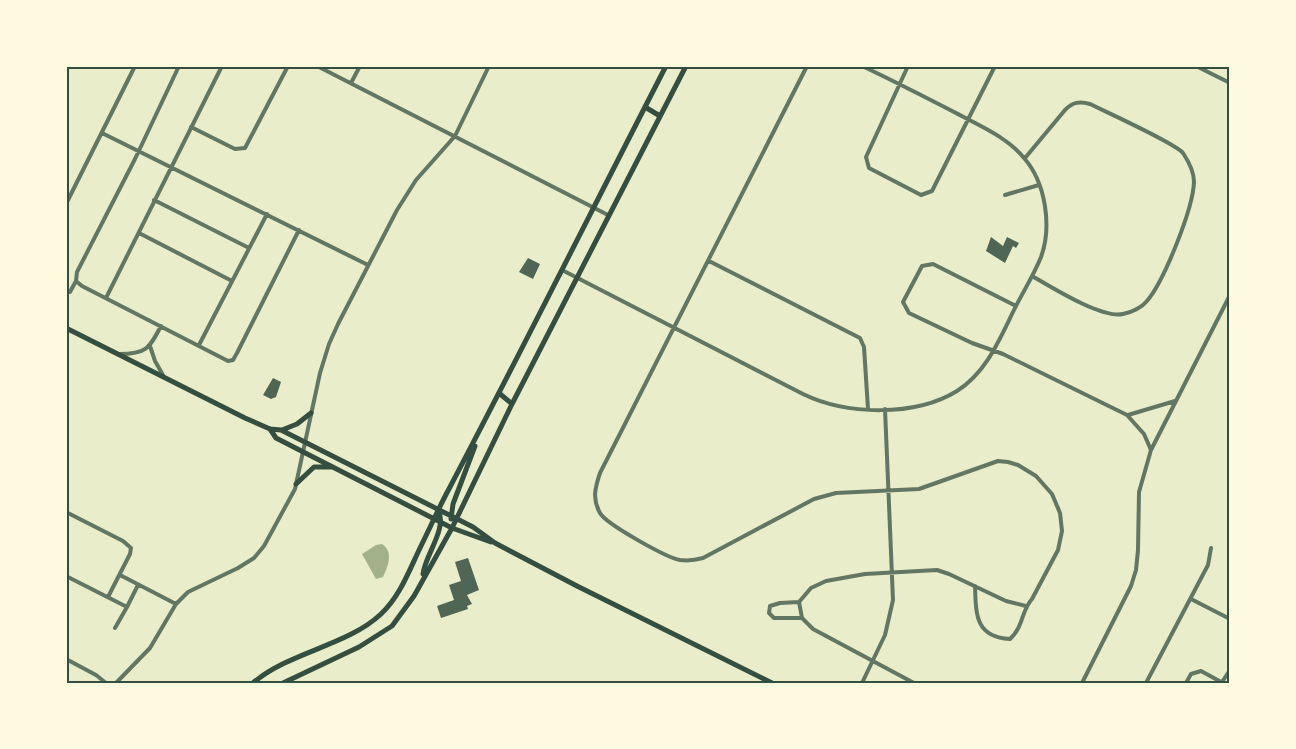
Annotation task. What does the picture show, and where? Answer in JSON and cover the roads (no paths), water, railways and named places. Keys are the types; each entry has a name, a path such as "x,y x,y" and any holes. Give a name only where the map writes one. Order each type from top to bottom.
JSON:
{"main road":[{"path":"253,683 282,664 357,630 380,615 397,595 438,510 480,433 666,66"},
{"path":"453,518 686,66"},
{"path":"645,107 660,116"},
{"path":"66,328 270,429 281,430 473,527 495,543"},
{"path":"499,393 512,404"},
{"path":"281,430 297,424 311,413"},
{"path":"270,429 276,438 434,519 495,543 772,683"},
{"path":"283,683 359,647 392,626 414,596 452,528 453,504 480,433"},
{"path":"296,484 314,467 333,467"},
{"path":"422,579 424,566 441,522 438,510"}],"street":[{"path":"66,204 135,66"},
{"path":"70,292 76,281 77,272 139,151 179,66"},
{"path":"106,298 222,66"},
{"path":"191,127 235,149 245,148 288,66"},
{"path":"317,66 608,215"},
{"path":"351,83 360,66"},
{"path":"116,683 150,648 176,604 188,592 254,558 264,546 296,484 302,450 329,344 368,265 408,192 455,136 489,66"},
{"path":"807,66 600,473 594,488 595,500 601,515 611,526 678,560 691,560 704,558 814,499 836,493 919,489 998,461 1018,465 1036,476 1057,503 1062,531 1058,550 1026,606 1018,631 1010,639 1002,638 982,628 977,619 975,586"},
{"path":"562,270 812,398 837,406 885,409 918,406 959,390 980,371 994,351 1041,257 1046,229 1044,201 1039,185 1025,158 1003,139 862,66"},
{"path":"908,66 866,157 866,162 869,168 921,195 932,191 995,66"},
{"path":"1196,66 1230,83"},
{"path":"1025,158 1065,110 1071,104 1080,102 1090,104 1181,150 1191,166 1194,182 1191,202 1178,242 1149,298 1138,308 1123,314 1106,314 1032,276"},
{"path":"102,133 368,265"},
{"path":"1005,195 1039,185"},
{"path":"154,200 249,248"},
{"path":"199,345 267,214"},
{"path":"76,281 228,361 232,360 237,353 299,230"},
{"path":"139,233 232,281"},
{"path":"708,261 860,338 864,346 868,409"},
{"path":"1016,306 933,264 922,266 903,302 909,313 1127,415 1144,434 1151,450"},
{"path":"1082,683 1126,596 1136,570 1139,492 1151,450 1230,295"},
{"path":"118,354 135,354 150,346 161,326"},
{"path":"150,346 155,361 165,378"},
{"path":"1127,415 1175,402"},
{"path":"862,683 891,618 894,572 885,409"},
{"path":"66,512 123,540 131,548 108,597"},
{"path":"1146,683 1208,565 1211,548"},
{"path":"802,618 774,618 768,613 770,606 799,602 811,588 826,581 894,572 937,570 1006,602 1026,606"},
{"path":"120,575 176,604"},
{"path":"66,576 126,607"},
{"path":"115,628 138,585"},
{"path":"1191,598 1230,619"},
{"path":"799,602 802,618 813,629 914,683"},
{"path":"66,659 106,683"},
{"path":"1186,683 1191,674 1201,672 1222,683 1230,670"}]}
